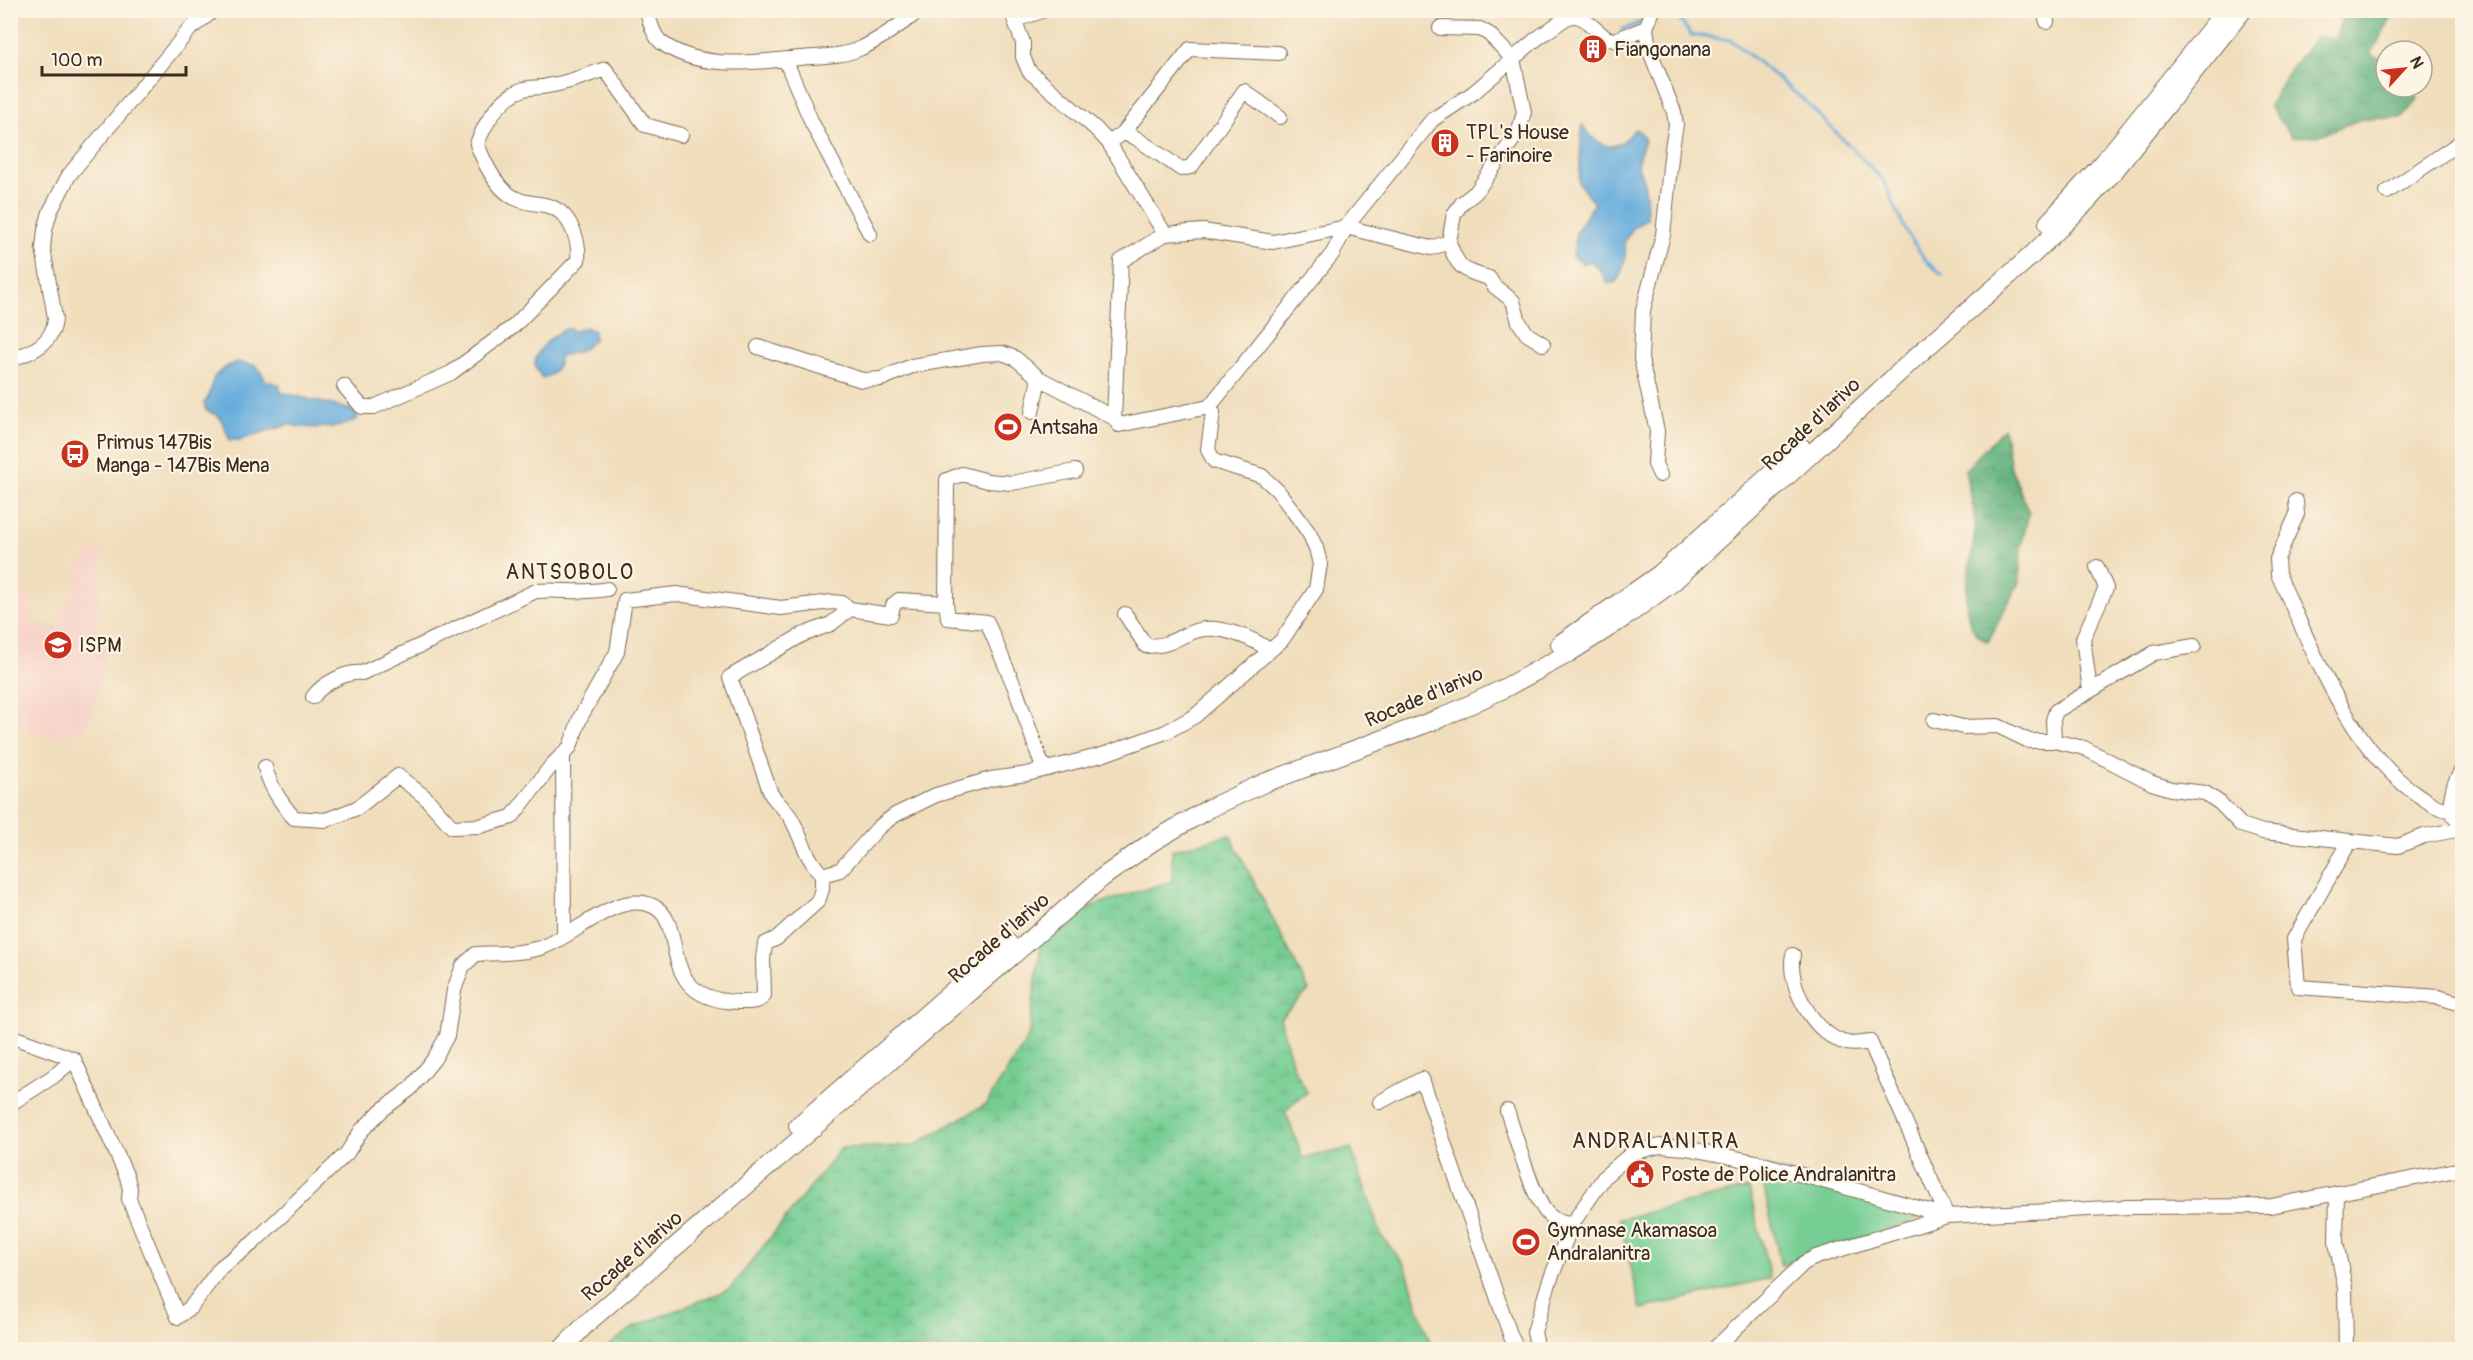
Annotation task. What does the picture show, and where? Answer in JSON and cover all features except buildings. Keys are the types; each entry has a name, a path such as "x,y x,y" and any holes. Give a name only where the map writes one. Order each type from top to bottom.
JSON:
{"main road":[{"name":"Rocade d'Iarivo","path":"547,1350 565,1329 1096,867 1144,833 1204,797 1258,773 1437,708 1499,679 1565,640 1660,574 2048,223 2104,162 2226,10"},
{"name":"Rocade d'Iarivo","path":"561,1350 586,1324 1103,877 1152,842 1210,808 1264,783 1441,718 1502,690 1568,654 1673,582 1919,354 2031,256 2088,201 2243,10"}],"street":[{"path":"10,359 32,353 51,335 55,327 43,248 50,212 69,175 190,29 214,10"},
{"path":"647,10 660,42 686,56 719,62 842,54 859,49 921,10"},
{"path":"1045,10 1013,15 1029,71 1109,143 1165,234"},
{"path":"1653,10 1646,28 1649,49 1674,112 1676,125 1663,236 1643,310 1641,359 1657,431 1655,464 1660,475"},
{"path":"758,347 862,380 881,379 912,366 982,354 1002,353 1015,358 1039,378 1114,417 1119,425 1209,407 1333,253 1346,227 1432,120 1473,93 1535,40 1566,18 1575,15 1584,19 1606,38 1614,40 1646,28"},
{"path":"1440,28 1480,29 1489,34 1513,59 1524,112 1519,130 1476,192 1462,203 1454,214 1449,242 1456,263 1472,273 1489,278 1494,286 1513,302 1519,322 1527,334 1543,344"},
{"path":"1109,143 1123,133 1190,49 1278,53"},
{"path":"785,59 812,123 870,234"},
{"path":"345,386 362,407 374,407 451,373 514,326 578,260 579,248 566,217 553,207 515,198 503,190 481,155 477,144 480,135 498,106 510,96 525,89 579,79 605,69 645,125 681,135"},
{"path":"1123,133 1136,138 1181,168 1191,167 1244,91 1280,117"},
{"path":"2386,192 2463,141"},
{"path":"1114,417 1121,261 1165,234 1203,231 1273,242 1346,227 1431,248 1449,242"},
{"path":"1032,412 1039,378"},
{"path":"822,875 840,870 879,827 895,815 936,795 991,779 1048,769 1071,761 1102,755 1166,732 1195,716 1282,640 1311,598 1320,576 1320,564 1309,533 1278,491 1262,476 1214,461 1208,450 1213,412 1209,407"},
{"path":"1048,769 1041,762 1015,688 987,622 948,618 946,603 947,480 962,474 988,481 1012,483 1075,471"},
{"path":"2296,501 2297,513 2277,559 2278,573 2331,687 2379,761 2401,784 2440,809 2450,810"},
{"path":"2090,691 2083,638 2106,588 2097,567"},
{"path":"313,697 321,686 354,672 362,673 536,591 555,589 592,592 607,589"},
{"path":"265,767 269,783 294,818 326,820 357,808 398,776 425,797 452,827 480,826 512,817 551,766 570,747 580,718 617,652 625,600 676,594 782,608 832,602 842,603 850,609 891,615 893,605 899,600 946,603"},
{"path":"10,1036 74,1059 127,1177 130,1189 129,1199 178,1317 191,1307 221,1267 253,1243 347,1153 366,1126 382,1110 410,1089 434,1059 447,1035 454,990 468,960 476,954 508,954 541,948 616,907 639,904 655,907 668,923 676,961 689,983 710,998 738,1002 758,1000 764,995 765,944 768,940 777,938 818,901 822,889 822,875 807,856 791,818 771,794 730,677 802,635 831,624 850,609"},
{"path":"1125,615 1146,646 1168,644 1199,630 1209,630 1246,636 1269,650"},
{"path":"2054,741 2053,720 2056,711 2154,653 2194,646"},
{"path":"1934,720 1963,727 1998,726 2029,741 2054,741 2084,748 2152,783 2171,789 2205,793 2220,803 2241,825 2264,832 2398,846 2424,836 2463,828 2450,810 2456,779 2463,770"},
{"path":"563,754 564,936"},
{"path":"2349,841 2294,939 2298,987 2438,997 2463,1004"},
{"path":"1793,955 1791,963 1793,976 1816,1024 1827,1034 1847,1044 1870,1042 1883,1076 1915,1141 1947,1216"},
{"path":"10,1104 54,1076 74,1059"},
{"path":"1380,1102 1422,1079 1511,1337 1518,1350"},
{"path":"1507,1111 1539,1201 1548,1215 1558,1222 1572,1224"},
{"path":"1527,1350 1537,1345 1534,1332 1549,1283 1572,1224 1605,1176 1632,1153 1660,1146 1686,1148 1756,1162 1947,1216"},
{"path":"1713,1350 1804,1263 1816,1257 1947,1216 2137,1207 2271,1206 2463,1169"},
{"path":"2337,1193 2336,1242 2346,1288 2346,1350"}],"shaded area":[{"name":"ISPM","path":"88,550 103,552 97,630 106,637 106,653 92,716 81,730 61,736 11,729 11,593 33,596 30,622 61,627 65,597 72,598 80,562 87,558"}],"green space":[{"path":"2345,11 2395,11 2379,39 2374,39 2374,49 2371,54 2374,55 2374,99 2418,99 2402,118 2361,119 2318,136 2292,137 2269,106 2286,75 2317,36 2335,39"},
{"path":"2004,428 2011,468 2029,513 2021,547 2019,582 1988,642 1976,634 1967,608 1966,592 1975,523 1965,470"},
{"path":"1230,835 1309,990 1280,1018 1293,1066 1307,1092 1285,1111 1303,1158 1351,1148 1381,1235 1405,1265 1432,1349 604,1349 634,1327 730,1289 841,1148 913,1146 986,1104 1028,1038 1041,944 1082,909 1172,881 1172,850"},
{"path":"1759,1165 1919,1209 1921,1218 1781,1266"},
{"path":"1749,1188 1770,1278 1641,1309 1619,1219"}],"water":[{"path":"1582,125 1594,139 1607,146 1621,143 1635,129 1641,133 1645,141 1637,165 1645,191 1647,218 1633,228 1624,242 1625,257 1621,273 1616,282 1608,284 1601,271 1591,261 1583,264 1573,257 1576,233 1594,203 1579,183"},
{"path":"585,327 594,331 594,340 580,351 559,356 555,370 542,378 535,365 542,347 553,336 565,329 571,328 571,332"},
{"path":"236,362 257,366 266,381 280,385 280,392 352,410 358,417 346,424 336,426 314,427 288,424 245,439 230,440 220,417 206,410 204,403 217,374"},
{"name":"Antsaha","path":"1004,417 1012,417 1017,422 1015,433 1004,435 999,430 999,422"}],"waterway":[{"path":"1673,10 1691,35 1731,40 1805,101 1883,180 1907,233 1927,262 1942,274"},
{"path":"1622,30 1644,21"}],"place":[{"name":"Fiangonana","path":"1593,49"},
{"name":"TPL's House - Farinoire","path":"1445,143"},
{"name":"Antsaha","path":"1008,427"},
{"name":"Primus 147Bis Manga - 147Bis Mena","path":"75,454"},
{"name":"ISPM","path":"58,645"},
{"name":"Poste de Police Andralanitra","path":"1640,1174"},
{"name":"Gymnase Akamasoa Andralanitra","path":"1526,1242"}],"district":[{"name":"ANTSOBOLO","path":"570,572"},
{"name":"ANDRALANITRA","path":"1656,1141"}]}
